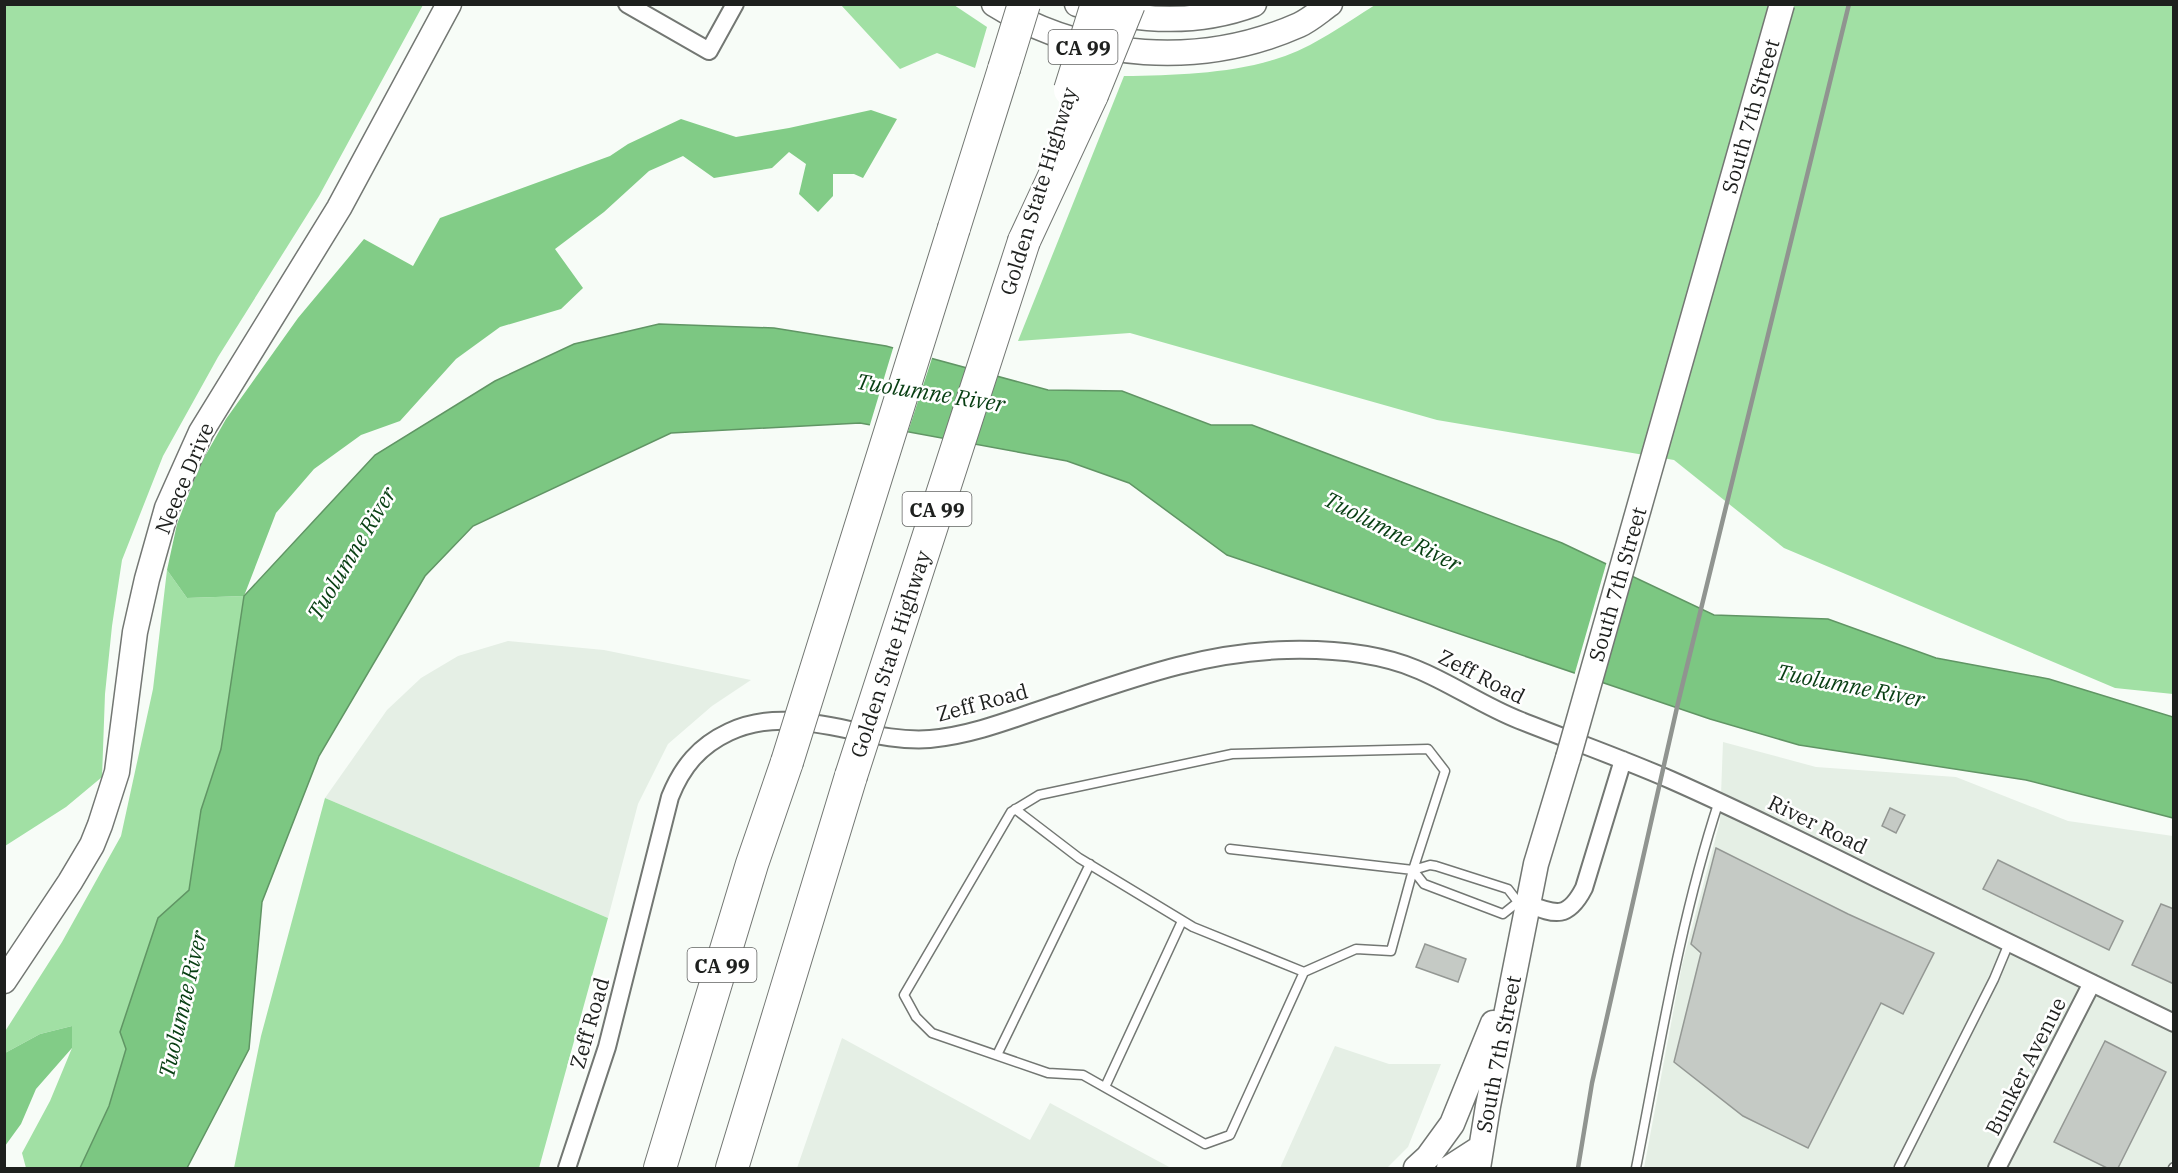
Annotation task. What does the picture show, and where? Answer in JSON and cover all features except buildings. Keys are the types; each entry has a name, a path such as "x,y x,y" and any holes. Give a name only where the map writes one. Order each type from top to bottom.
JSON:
{"highway":[{"name":"CA 99","path":"660,1168 752,864 787,762 1024,4"},
{"name":"Golden State Highway","path":"732,1168 851,776 1024,241 1081,93 1097,4"},
{"path":"1081,93 1129,4"}],"street":[{"name":"Neece Drive","path":"4,981 82,862 100,825 117,772 135,632 147,579 167,508 196,443 339,208 449,4"},
{"path":"627,4 709,51 735,4"},
{"path":"994,4 1049,32 1104,48 1129,52 1164,53 1218,49 1244,44 1300,24 1330,4"},
{"path":"1077,4 1111,14 1163,19 1214,16 1254,4"},
{"name":"South 7th Street","path":"1479,1158 1516,965 1523,903 1568,758 1782,4"},
{"name":"Zeff Road","path":"567,1168 607,1047 670,797 678,777 700,750 735,729 768,721 784,720 896,737 924,739 943,737 995,725 1153,671 1195,660 1239,653 1316,650 1386,659 1418,670 1507,716 1623,760"},
{"path":"1523,903 1551,913 1566,910 1578,901 1623,760"},
{"name":"River Road","path":"1623,760 1719,801 2174,1023"},
{"path":"1416,1168 1452,1124 1516,965"},
{"name":"Bunker Avenue","path":"1997,1168 2092,983"},
{"path":"1449,1168 1479,1158"}],"lane":[{"path":"1428,749 1445,771 1413,870 1391,951 1356,949 1304,972 1230,1135 1205,1144 1083,1075 1048,1073 932,1034 916,1017 904,995 1011,812 1039,795 1232,754 1428,749"},
{"path":"1635,1168 1696,878 1719,801"},
{"path":"1015,809 1090,864 1182,921 1304,972"},
{"path":"1230,849 1413,870 1430,865 1436,866 1508,889 1523,903 1503,914 1424,884 1413,870"},
{"path":"997,1055 1090,864"},
{"path":"1105,1088 1182,921"},
{"path":"1899,1167 2010,943"}],"shaded area":[{"path":"5,4 423,5 319,196 218,357 163,456 122,560 105,694 102,777 66,807 5,846"},
{"path":"841,5 954,5 987,27 975,68 937,53 900,69"},
{"path":"1375,5 2173,5 2173,694 2115,688 1784,548 1674,460 1437,420 1130,333 1018,341 1124,76 1202,73 1279,58 1304,48"},
{"path":"871,110 897,119 863,178 854,174 833,174 833,196 818,212 799,194 806,164 789,152 772,168 714,178 683,156 649,171 604,212 555,249 583,288 561,309 500,327 456,359 400,421 361,435 314,469 276,513 244,596 187,598 167,570 177,524 200,465 226,419 298,318 364,239 413,266 440,218 610,156 628,144 681,119 736,137"},
{"path":"167,570 187,598 244,596 221,749 201,810 189,890 158,919 126,1049 109,1106 80,1168 26,1168 22,1153 50,1101 72,1048 72,1026 40,1034 5,1053 4,1033 62,942 121,836 153,689"},
{"path":"508,641 604,650 751,680 712,706 668,744 638,804 608,918 325,798 387,710 421,678 458,656"},
{"path":"1723,742 1816,767 1956,777 2068,821 2173,836 2173,1168 1644,1168 1682,965 1720,821"},
{"path":"325,798 608,918 539,1168 234,1168 261,1036"},
{"path":"72,1026 72,1048 36,1089 21,1124 5,1146 5,1053 40,1034"},
{"path":"842,1038 1030,1140 1050,1103 1171,1168 797,1168"},
{"path":"1335,1046 1389,1064 1441,1064 1408,1147 1387,1168 1280,1168"}],"water":[{"name":"Tuolumne River","path":"659,324 774,328 886,346 1048,390 1122,391 1211,425 1252,425 1562,543 1714,615 1828,619 1936,658 2049,679 2173,717 2173,818 2026,780 1799,745 1710,719 1227,555 1129,483 1067,461 860,423 671,433 473,526 425,576 319,756 262,902 249,1049 187,1168 80,1168 109,1106 126,1049 120,1032 158,918 189,890 201,810 221,749 244,596 375,455 495,381 574,344"}],"pier":[{"path":"894,345 933,355 907,435 869,428"},
{"path":"1607,561 1630,572 1598,684 1574,676"}],"railway":[{"path":"1578,1168 1592,1083 1678,703 1849,4"}]}
